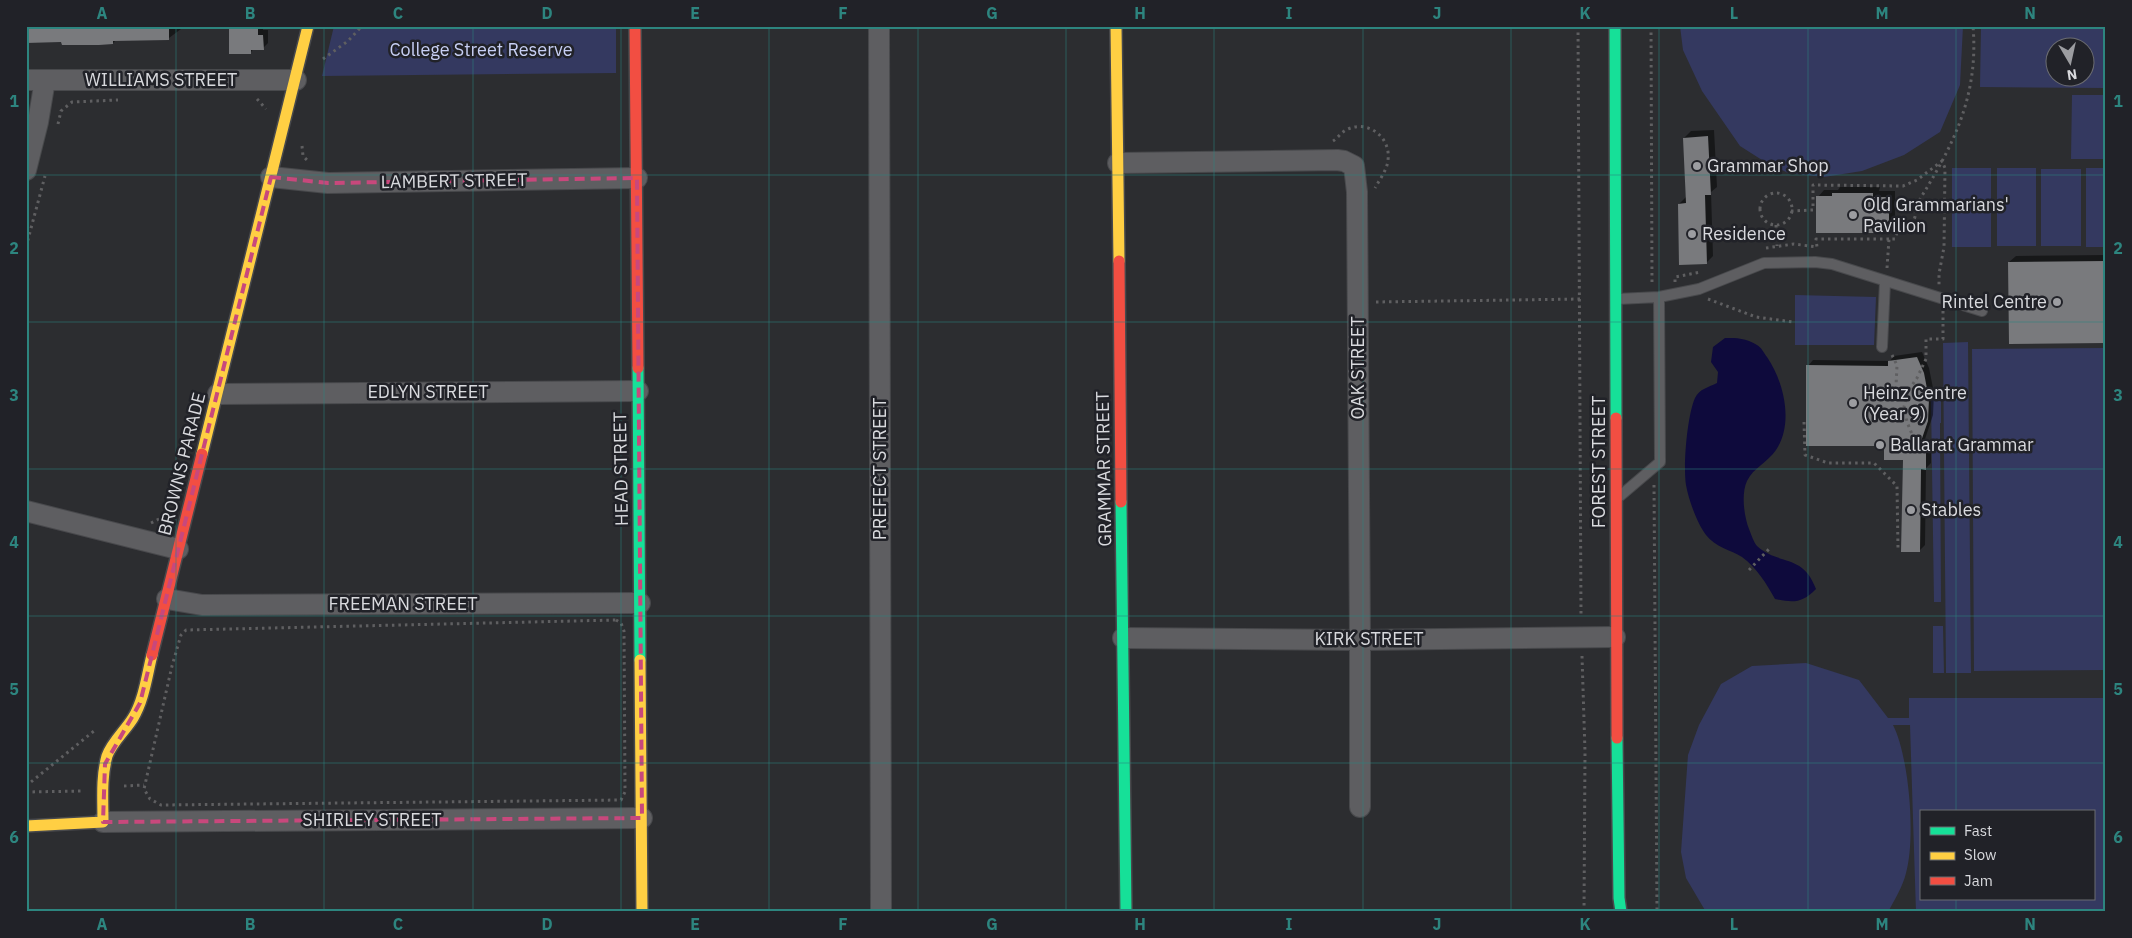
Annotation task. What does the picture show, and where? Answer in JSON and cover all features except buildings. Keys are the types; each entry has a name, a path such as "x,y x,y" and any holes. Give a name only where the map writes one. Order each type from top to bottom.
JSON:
{"street":[{"name":"HEAD STREET","path":"635,26 642,912"},
{"name":"PREFECT STREET","path":"879,26 881,912"},
{"name":"GRAMMAR STREET","path":"1116,26 1126,912"},
{"name":"FOREST STREET","path":"1615,26 1617,498 1615,637 1621,912"},
{"name":"BROWNS PARADE","path":"103,822 103,780 107,757 137,712 167,600 178,549 308,28"},
{"name":"WILLIAMS STREET","path":"36,80 296,80"},
{"path":"26,170 40,112 36,80"},
{"name":"OAK STREET","path":"1118,163 1358,161 1360,807"},
{"name":"LAMBERT STREET","path":"271,177 328,183 637,178"},
{"name":"EDLYN STREET","path":"218,394 638,391"},
{"path":"26,511 178,549"},
{"name":"FREEMAN STREET","path":"167,600 202,605 640,603"},
{"name":"KIRK STREET","path":"1123,638 1360,640 1615,637"},
{"name":"SHIRLEY STREET","path":"103,822 642,818"},
{"path":"26,826 103,822"},
{"name":"FOREST STREET","path":"1617,912 1620,898"}],"lane":[{"path":"1616,299 1659,297 1676,294 1709,286 1756,265 1772,262 1827,263 1982,312"},
{"path":"1882,347 1885,282"},
{"path":"1617,498 1660,462 1659,297"}],"path":[{"path":"323,59 348,41 362,26"},
{"path":"1578,26 1581,614"},
{"path":"1885,282 1889,239 1895,239 1896,232 1906,228 1914,221 1915,207 1956,134 1967,103 1974,60 1973,26"},
{"path":"302,144 303,156 314,164"},
{"path":"1791,210 1813,210 1813,185 1903,186 1918,180 1942,161"},
{"path":"1773,194 1782,195 1789,201 1791,210 1785,222 1776,225 1767,223 1761,216 1760,206 1765,198 1773,194"},
{"path":"1776,225 1776,246"},
{"path":"1675,278 1676,294"},
{"path":"1358,302 1580,298"},
{"path":"1706,298 1756,317 1793,322"},
{"path":"1882,347 1891,353 1897,365 1896,386"},
{"path":"1804,422 1805,455 1828,463 1874,463 1897,486 1898,549"},
{"path":"1749,570 1769,549"},
{"path":"155,803 145,793 144,784 181,635 186,630 614,620"},
{"path":"1656,629 1657,912"},
{"path":"1582,650 1585,752 1584,912"},
{"path":"26,786 97,728"}],"highlighted area":[{"path":"271,177 328,183 637,178 642,818 103,822 105,764 140,703"}],"green space":[{"name":"College Street Reserve","path":"334,26 616,26 616,73 322,76"},
{"path":"1680,26 1963,26 1960,85 1940,132 1904,155 1862,171 1824,177 1788,173 1740,146 1702,91 1683,50"},
{"path":"1981,26 2106,26 2106,88 2094,88 2094,38 2044,38 2044,88 1980,87"},
{"path":"2072,95 2106,95 2106,159 2071,159"},
{"path":"1952,168 1991,168 1991,247 1952,247"},
{"path":"1997,168 2036,168 2036,246 1997,246"},
{"path":"2086,168 2106,168 2106,247 2086,247"},
{"path":"2041,169 2081,169 2081,246 2041,246"},
{"path":"1795,295 1876,297 1874,345 1795,345"},
{"path":"1968,342 1971,673 1946,673 1943,343"},
{"path":"2106,348 2106,670 1974,671 1972,349"},
{"path":"1931,400 1941,400 1941,602 1934,602"},
{"path":"1933,626 1943,626 1944,673 1933,673"},
{"path":"1806,663 1859,680 1888,718 1909,718 1909,698 2106,698 2106,912 1916,912 1910,725 1893,725 1899,739 1907,776 1910,839 1905,878 1888,912 1706,912 1686,878 1681,852 1688,755 1699,725 1721,684 1752,666"}],"shaded area":[{"path":"1725,338 1745,340 1760,347 1773,367 1782,390 1786,415 1785,428 1776,450 1753,472 1747,481 1744,492 1744,505 1747,524 1757,546 1765,552 1797,565 1811,578 1816,589 1797,601 1775,599 1761,576 1747,561 1710,539 1700,524 1689,498 1685,466 1686,441 1692,406 1699,392 1717,383 1718,372 1711,362 1713,347"}],"traffic: fast":[{"path":"1615,26 1616,418"},
{"path":"638,368 640,660"},
{"path":"1121,502 1126,912"},
{"path":"1617,738 1619,898 1621,912"}],"traffic: slow":[{"path":"202,454 308,26"},
{"path":"1116,26 1119,261"},
{"path":"26,826 103,822 103,781 107,756 137,711 143,695 152,655"},
{"path":"640,660 642,912"}],"traffic: jam":[{"path":"635,26 638,368"},
{"path":"1119,261 1121,502"},
{"path":"1616,418 1617,738"},
{"path":"152,655 202,454"}],"place":[{"name":"Grammar Shop","path":"1697,166"},
{"name":"Old Grammarians' Pavilion","path":"1853,215"},
{"name":"Residence","path":"1692,234"},
{"name":"Rintel Centre","path":"2057,302"},
{"name":"Heinz Centre (Year 9)","path":"1853,403"},
{"name":"Ballarat Grammar","path":"1880,445"},
{"name":"Stables","path":"1911,510"}]}
